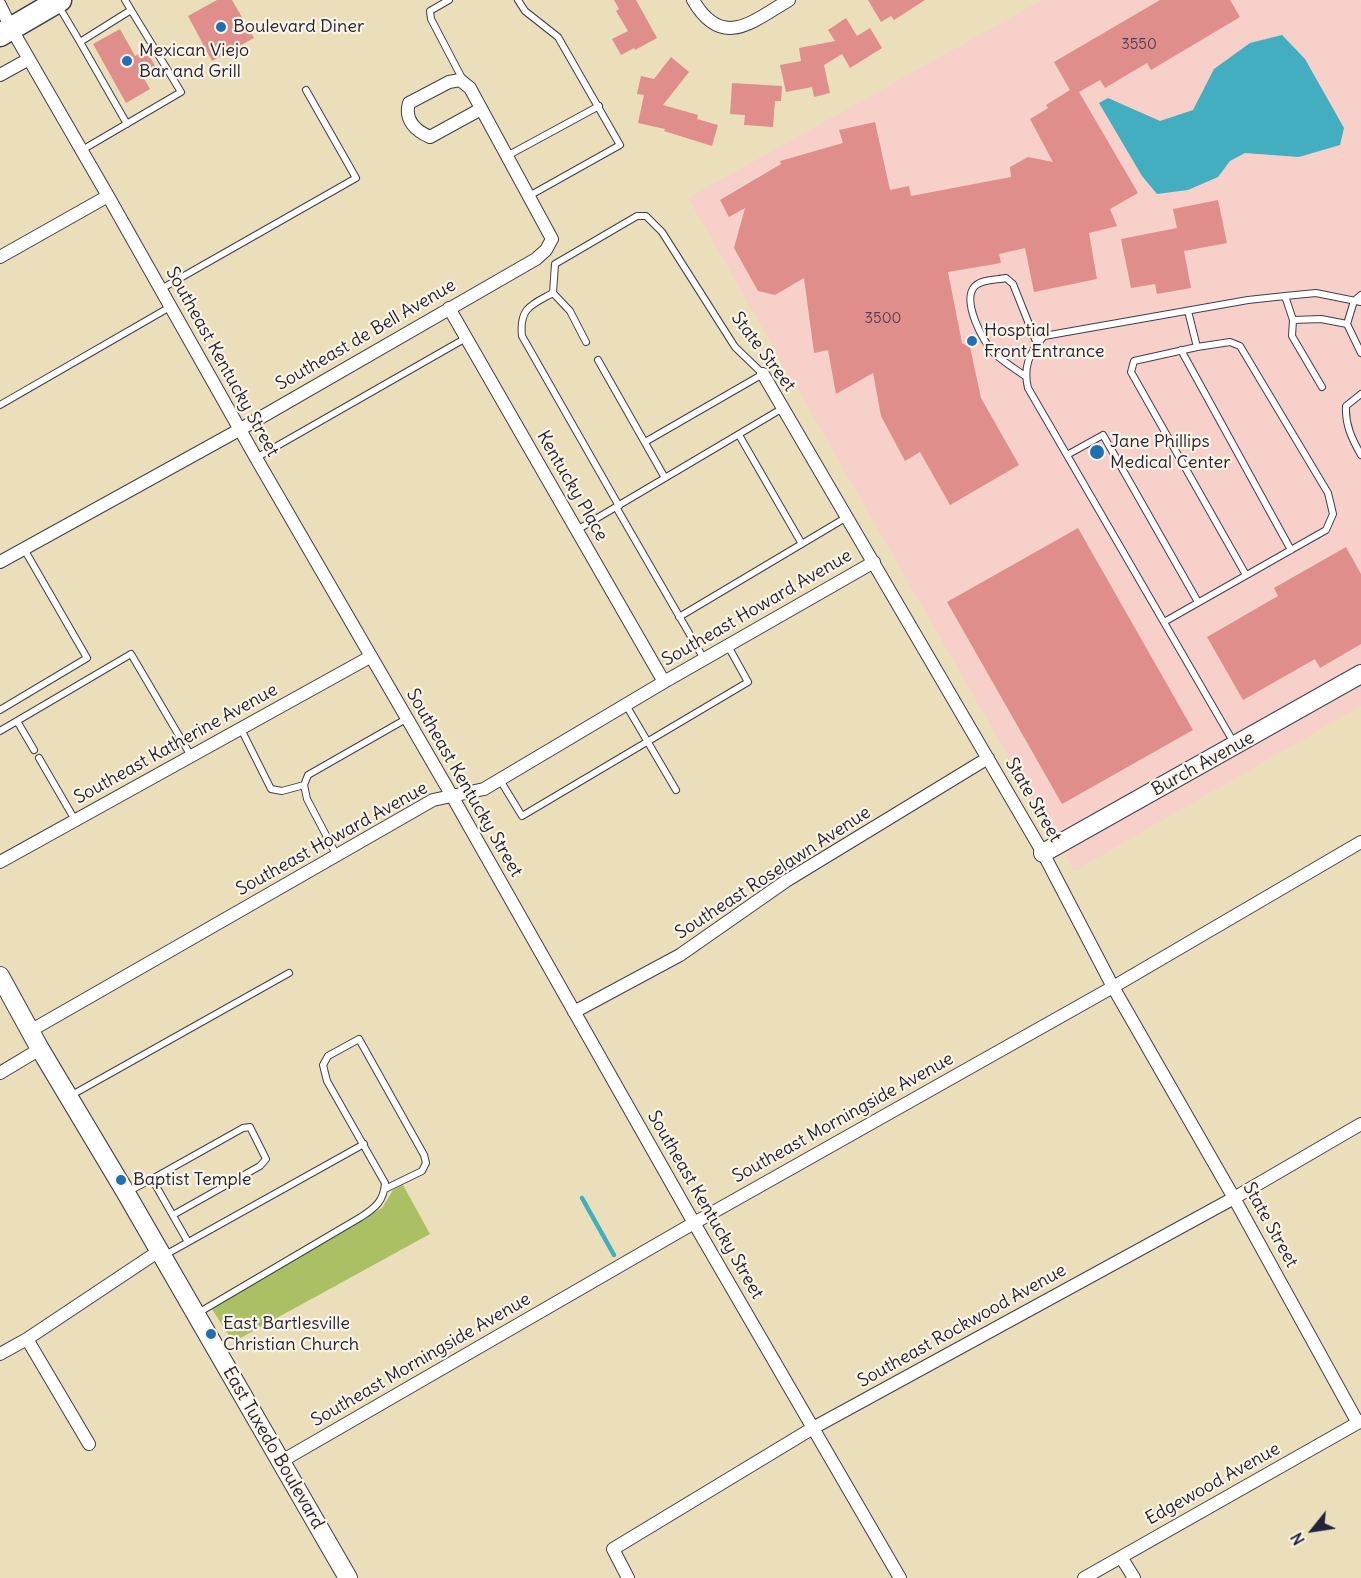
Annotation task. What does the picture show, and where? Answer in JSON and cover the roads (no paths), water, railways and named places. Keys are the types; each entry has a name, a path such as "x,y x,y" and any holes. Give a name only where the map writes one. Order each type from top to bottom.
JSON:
{"highway":[{"path":"6,32 58,1"}],"main road":[{"name":"Burch Avenue","path":"1043,854 1361,674"},
{"name":"East Tuxedo Boulevard","path":"0,976 40,1049 126,1193 348,1578"}],"street":[{"path":"693,0 699,12 711,23 725,28 739,28 751,23 789,0"},
{"name":"Southeast Kentucky Street","path":"0,5 6,32 28,59 82,150 239,430 452,796 694,1223 900,1578"},
{"path":"0,75 28,59"},
{"path":"466,85 460,80 449,82 409,103 406,110 411,124 430,137 481,109"},
{"name":"Southeast de Bell Avenue","path":"0,562 239,430 536,259 546,250 552,239 470,88 466,85"},
{"path":"0,257 108,196"},
{"name":"Kentucky Place","path":"449,308 664,682"},
{"name":"State Street","path":"763,374 1043,854 1113,987 1359,1422"},
{"name":"Southeast Howard Avenue","path":"30,1031 433,800 484,789 664,682 874,562"},
{"name":"Southeast Katherine Avenue","path":"0,862 370,657"},
{"name":"Southeast Roselawn Avenue","path":"574,1012 680,956 786,881 988,758"},
{"name":"Southeast Morningside Avenue","path":"280,1462 694,1223 1113,987 1361,842"},
{"path":"1,1070 40,1049"},
{"name":"Southeast Rockwood Avenue","path":"628,1578 613,1550 813,1428 1234,1198 1361,1124"},
{"path":"0,1354 27,1340 160,1254"},
{"path":"27,1340 89,1444"},
{"name":"Edgewood Avenue","path":"1083,1578 1359,1422"},
{"path":"1121,1557 1134,1578"}],"lane":[{"path":"82,150 181,92 125,0"},
{"path":"449,0 430,11 431,19 466,85"},
{"path":"518,0 525,11 558,37 621,145 529,196"},
{"path":"58,1 127,124"},
{"path":"80,42 131,10"},
{"path":"160,289 356,178 306,90"},
{"path":"507,156 599,106"},
{"name":"State Street","path":"553,293 555,264 625,222 637,216 646,216 662,232 735,347 763,374"},
{"path":"1025,376 993,353 983,337 971,306 970,294 974,287 981,282 1006,278 1013,284 1037,344"},
{"path":"586,342 570,311 553,293 525,311 521,322 522,336 704,660"},
{"path":"1236,746 1028,388 1025,376 1030,353 1044,336 1188,311 1316,293 1358,302"},
{"path":"1347,324 1361,295"},
{"path":"1285,296 1293,320 1292,336 1322,387"},
{"path":"0,405 170,307"},
{"path":"1188,311 1197,347"},
{"path":"1293,320 1322,320 1347,324"},
{"path":"1347,324 1361,353"},
{"path":"256,458 466,338"},
{"path":"1164,622 1326,530 1333,514 1328,493 1240,346 1230,342 1134,361 1131,372 1246,575"},
{"path":"1181,351 1291,550"},
{"path":"598,360 665,478"},
{"path":"645,442 763,374"},
{"path":"1361,394 1346,406 1345,419 1352,440 1361,455"},
{"path":"577,530 783,408"},
{"path":"739,435 802,544"},
{"path":"1067,456 1103,435 1198,602"},
{"path":"679,617 847,517"},
{"path":"0,709 87,658 24,549"},
{"path":"500,780 522,816 748,682 728,646"},
{"path":"0,731 131,654 191,756"},
{"path":"626,705 676,790"},
{"path":"337,856 307,799 304,785 308,775 406,719"},
{"path":"17,721 34,750"},
{"path":"241,729 271,789 282,791 304,785"},
{"path":"39,758 75,820"},
{"path":"69,1097 289,973"},
{"path":"195,1314 375,1208 384,1197 385,1189 386,1183 327,1081 323,1065 328,1056 359,1039 424,1155 426,1163 422,1171 385,1189"},
{"path":"126,1193 243,1128 250,1127 266,1159 260,1166 173,1215"},
{"path":"160,1254 188,1242 364,1144"},
{"path":"152,1179 188,1242"}],"water":[{"path":"1282,35 1305,59 1344,128 1340,145 1299,157 1245,153 1230,161 1218,177 1188,190 1157,194 1142,176 1099,103 1108,98 1160,121 1193,110 1214,69 1250,43"}],"waterway":[{"path":"582,1198 614,1255"}],"place":[{"name":"Boulevard Diner","path":"221,27"},
{"name":"Mexican Viejo Bar and Grill","path":"127,61"},
{"name":"Hosptial Front Entrance","path":"972,341"},
{"name":"Jane Phillips Medical Center","path":"1097,452"},
{"name":"Baptist Temple","path":"121,1180"},
{"name":"East Bartlesville Christian Church","path":"211,1334"}]}
